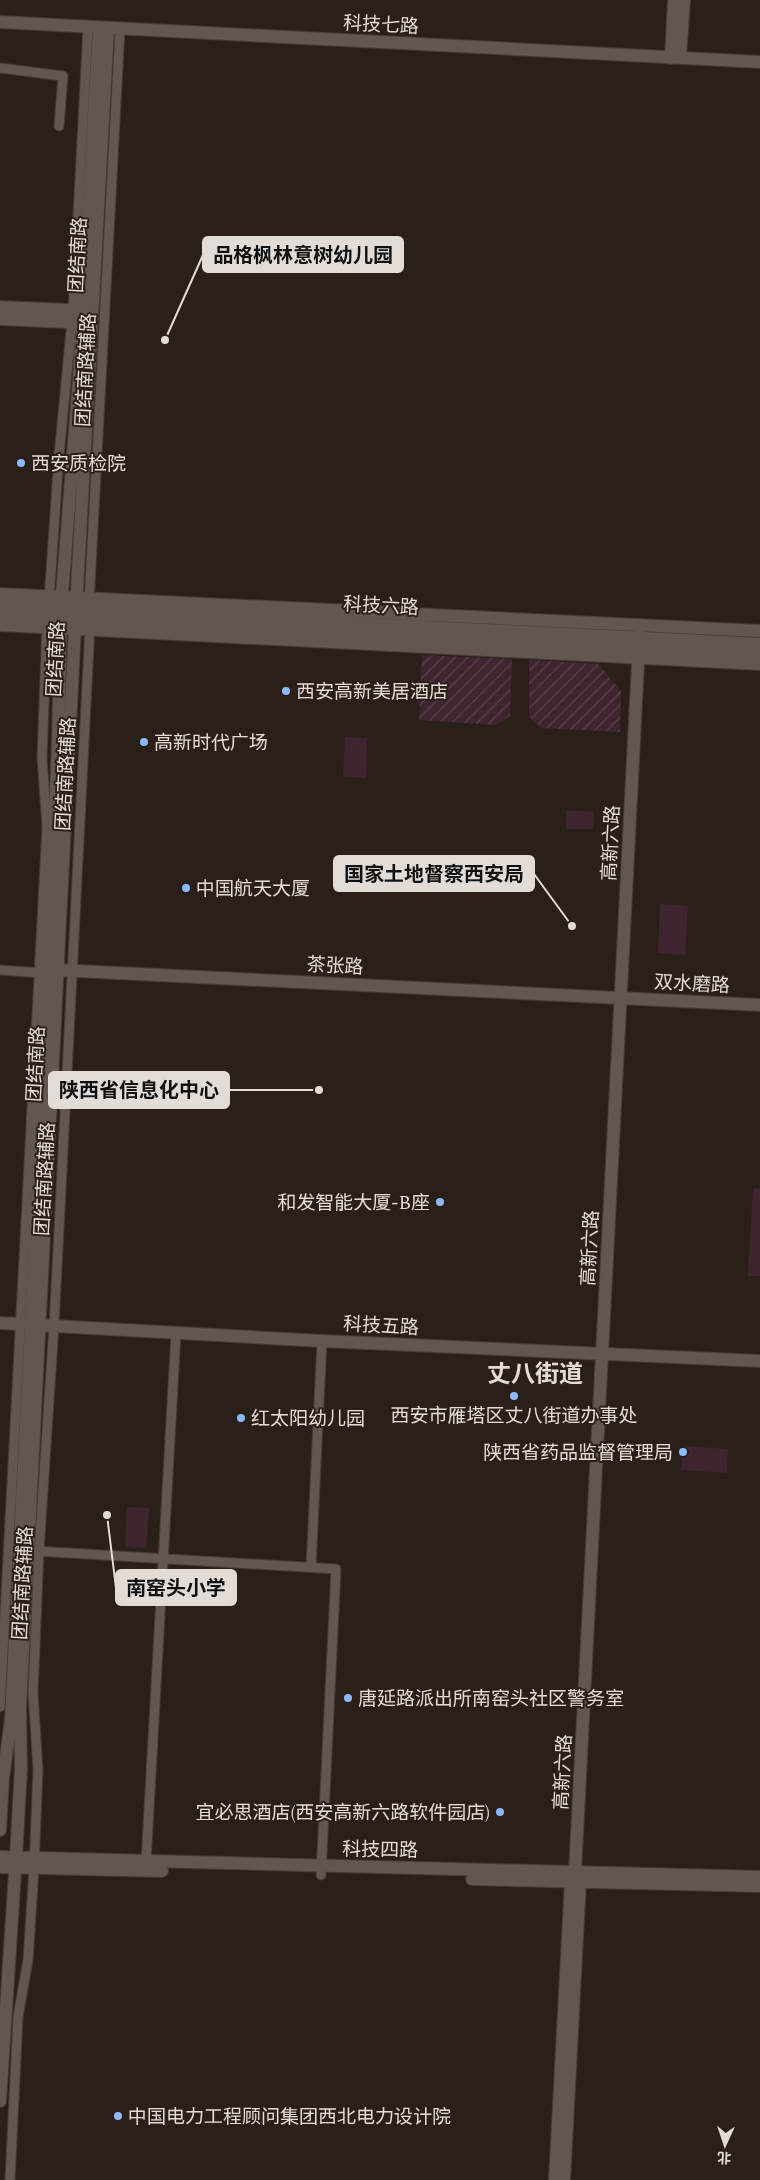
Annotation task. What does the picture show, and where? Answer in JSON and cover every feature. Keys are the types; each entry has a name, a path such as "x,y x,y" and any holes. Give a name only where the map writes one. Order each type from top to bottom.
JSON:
{"street":[{"path":"674,0 676,58"},
{"path":"676,58 684,0"},
{"name":"科技七路","path":"0,22 760,62"},
{"name":"团结南路","path":"0,2101 4,2026 10,1968 21,1768 20,1708 34,1551 37,1325 54,971 58,742 54,612 82,317 104,28"},
{"name":"团结南路辅路","path":"83,614 104,28"},
{"path":"0,68 63,76 59,126"},
{"path":"0,307 82,317"},
{"path":"0,319 82,317"},
{"name":"团结南路","path":"54,971 83,614 82,317"},
{"path":"0,594 54,612 639,642 760,664"},
{"name":"科技六路","path":"0,604 83,614 639,642 760,644"},
{"path":"0,625 54,612"},
{"name":"科技六路","path":"0,615 54,612"},
{"path":"639,642 760,631"},
{"name":"科技六路","path":"639,642 760,653"},
{"name":"高新六路","path":"555,2180 575,1878 639,642"},
{"path":"0,970 54,971"},
{"name":"团结南路辅路","path":"37,1325 54,971"},
{"name":"茶张路","path":"54,971 621,999"},
{"name":"双水磨路","path":"621,999 760,1005"},
{"name":"科技五路","path":"0,1323 322,1341 760,1361"},
{"name":"团结南路","path":"0,1830 3,1778 11,1720 8,1578 37,1325"},
{"path":"146,1862 176,1333"},
{"path":"311,1567 322,1341"},
{"path":"34,1551 336,1569 322,1871"},
{"name":"团结南路辅路","path":"10,2180 18,2017 28,1960 38,1770 33,1693 34,1551"},
{"name":"团结南路辅路","path":"0,1707 8,1578"},
{"name":"科技四路","path":"0,1857 16,1862 34,1863 575,1878 760,1886"},
{"name":"科技四路","path":"0,1867 16,1862"},
{"name":"科技四路","path":"34,1863 146,1862 322,1871"},
{"name":"科技四路","path":"575,1878 760,1876"},
{"name":"高新六路","path":"564,2180 575,1878"}],"shaded area":[{"path":"422,655 512,659 510,716 496,725 419,720"},
{"path":"529,660 598,664 621,691 620,732 541,728 529,717"},
{"path":"345,737 367,738 366,778 343,777"},
{"path":"566,810 594,812 593,829 566,829"},
{"path":"660,904 688,906 685,955 658,953"},
{"path":"753,1188 760,1189 760,1276 748,1276"},
{"path":"683,1446 728,1449 727,1473 681,1470"},
{"path":"127,1507 149,1508 146,1548 125,1547"}],"place":[{"name":"品格枫林意树幼儿园","path":"165,340"},
{"name":"西安质检院","path":"21,463"},
{"name":"西安高新美居酒店","path":"286,691"},
{"name":"高新时代广场","path":"144,742"},
{"name":"中国航天大厦","path":"186,888"},
{"name":"国家土地督察西安局","path":"572,926"},
{"name":"陕西省信息化中心","path":"319,1090"},
{"name":"和发智能大厦-B座","path":"440,1202"},
{"name":"西安市雁塔区丈八街道办事处","path":"514,1396"},
{"name":"红太阳幼儿园","path":"241,1418"},
{"name":"陕西省药品监督管理局","path":"683,1452"},
{"name":"南窑头小学","path":"107,1515"},
{"name":"唐延路派出所南窑头社区警务室","path":"348,1698"},
{"name":"宜必思酒店(西安高新六路软件园店)","path":"500,1812"},
{"name":"中国电力工程顾问集团西北电力设计院","path":"118,2116"}],"district":[{"name":"丈八街道","path":"535,1374"}]}
